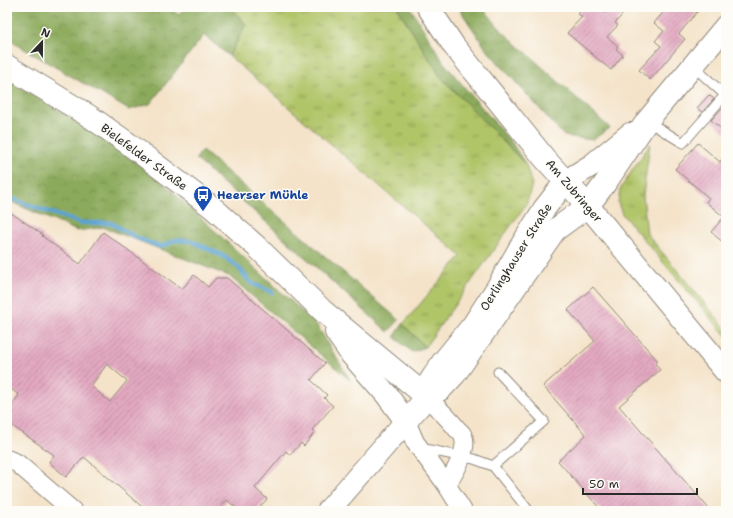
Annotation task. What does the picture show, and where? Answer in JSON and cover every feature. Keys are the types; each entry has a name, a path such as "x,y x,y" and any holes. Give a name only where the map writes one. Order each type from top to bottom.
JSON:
{"main road":[{"name":"Am Zubringer","path":"428,7 454,46 540,153 588,206 726,372"},
{"name":"Oerlinghauser Straße","path":"328,511 427,397 441,389 455,374 555,230 588,206 606,182 646,121 726,26"},
{"name":"Bielefelder Straße","path":"7,66 88,116 126,142 213,208 257,247 322,311 427,397"},
{"name":"Oerlinghauser Straße","path":"427,397 429,383 473,325 544,209 566,182 592,165 646,121"},
{"name":"Bielefelder Straße","path":"322,311 350,354 386,394 406,421"}],"street":[{"path":"427,397 449,418 463,437 464,446 461,456 451,478 446,484"},
{"path":"406,421 415,442 446,484 463,511"},
{"path":"7,459 17,463 73,511"}],"lane":[{"path":"646,121 683,143 725,95 693,66"},
{"path":"493,466 544,421 498,372"},
{"path":"419,448 474,459 493,466 529,511"}],"green space":[{"path":"7,7 166,7 178,14 187,7 230,7 246,24 229,56 204,35 150,104 129,110 7,39"},
{"path":"230,7 397,7 440,76 526,165 532,185 527,203 425,347 403,324 461,256 229,56 246,24"},
{"path":"397,7 410,7 444,63 512,143 526,165 440,76"},
{"path":"458,7 482,7 502,31 610,128 592,140 564,136 487,50"},
{"path":"7,78 74,120 150,171 316,324 350,380 229,276 103,227 77,231 7,200"},
{"path":"650,144 643,195 647,234 726,329 726,336 622,214 618,203 620,189"},
{"path":"202,150 399,320 388,332 196,159"},
{"path":"403,324 425,347 412,352 394,337"}],"building":[{"path":"584,7 600,7 606,13 611,7 629,7 615,23 618,25 607,37 618,46 616,49 623,55 611,70 567,33 582,17 578,14"},
{"path":"668,7 701,7 679,34 685,39 650,80 639,70 661,46 655,41 664,31 654,23"},
{"path":"709,95 714,99 702,112 697,108"},
{"path":"723,107 726,109 726,133 711,120"},
{"path":"698,143 720,162 726,154 726,245 711,232 724,217 706,202 709,198 675,169"},
{"path":"7,210 43,235 42,236 80,264 103,232 182,289 194,275 208,287 216,278 227,278 325,363 311,380 327,395 324,398 333,406 312,430 315,432 304,446 301,443 290,455 286,451 255,488 267,499 256,511 240,511 227,500 217,511 147,511 84,457 66,477 49,462 54,455 7,422 7,412 19,395 7,386","holes":["107,364 127,381 110,402 91,386"]},
{"path":"593,287 658,361 655,363 660,370 619,406 711,511 602,511 558,461 586,435 543,386 595,341 568,310"}],"waterway":[{"path":"7,197 80,223 111,223 137,238 158,246 163,246 175,240 192,241 223,256 238,267 251,283 272,292"}],"place":[{"name":"Heerser Mühle","path":"203,212"}]}
